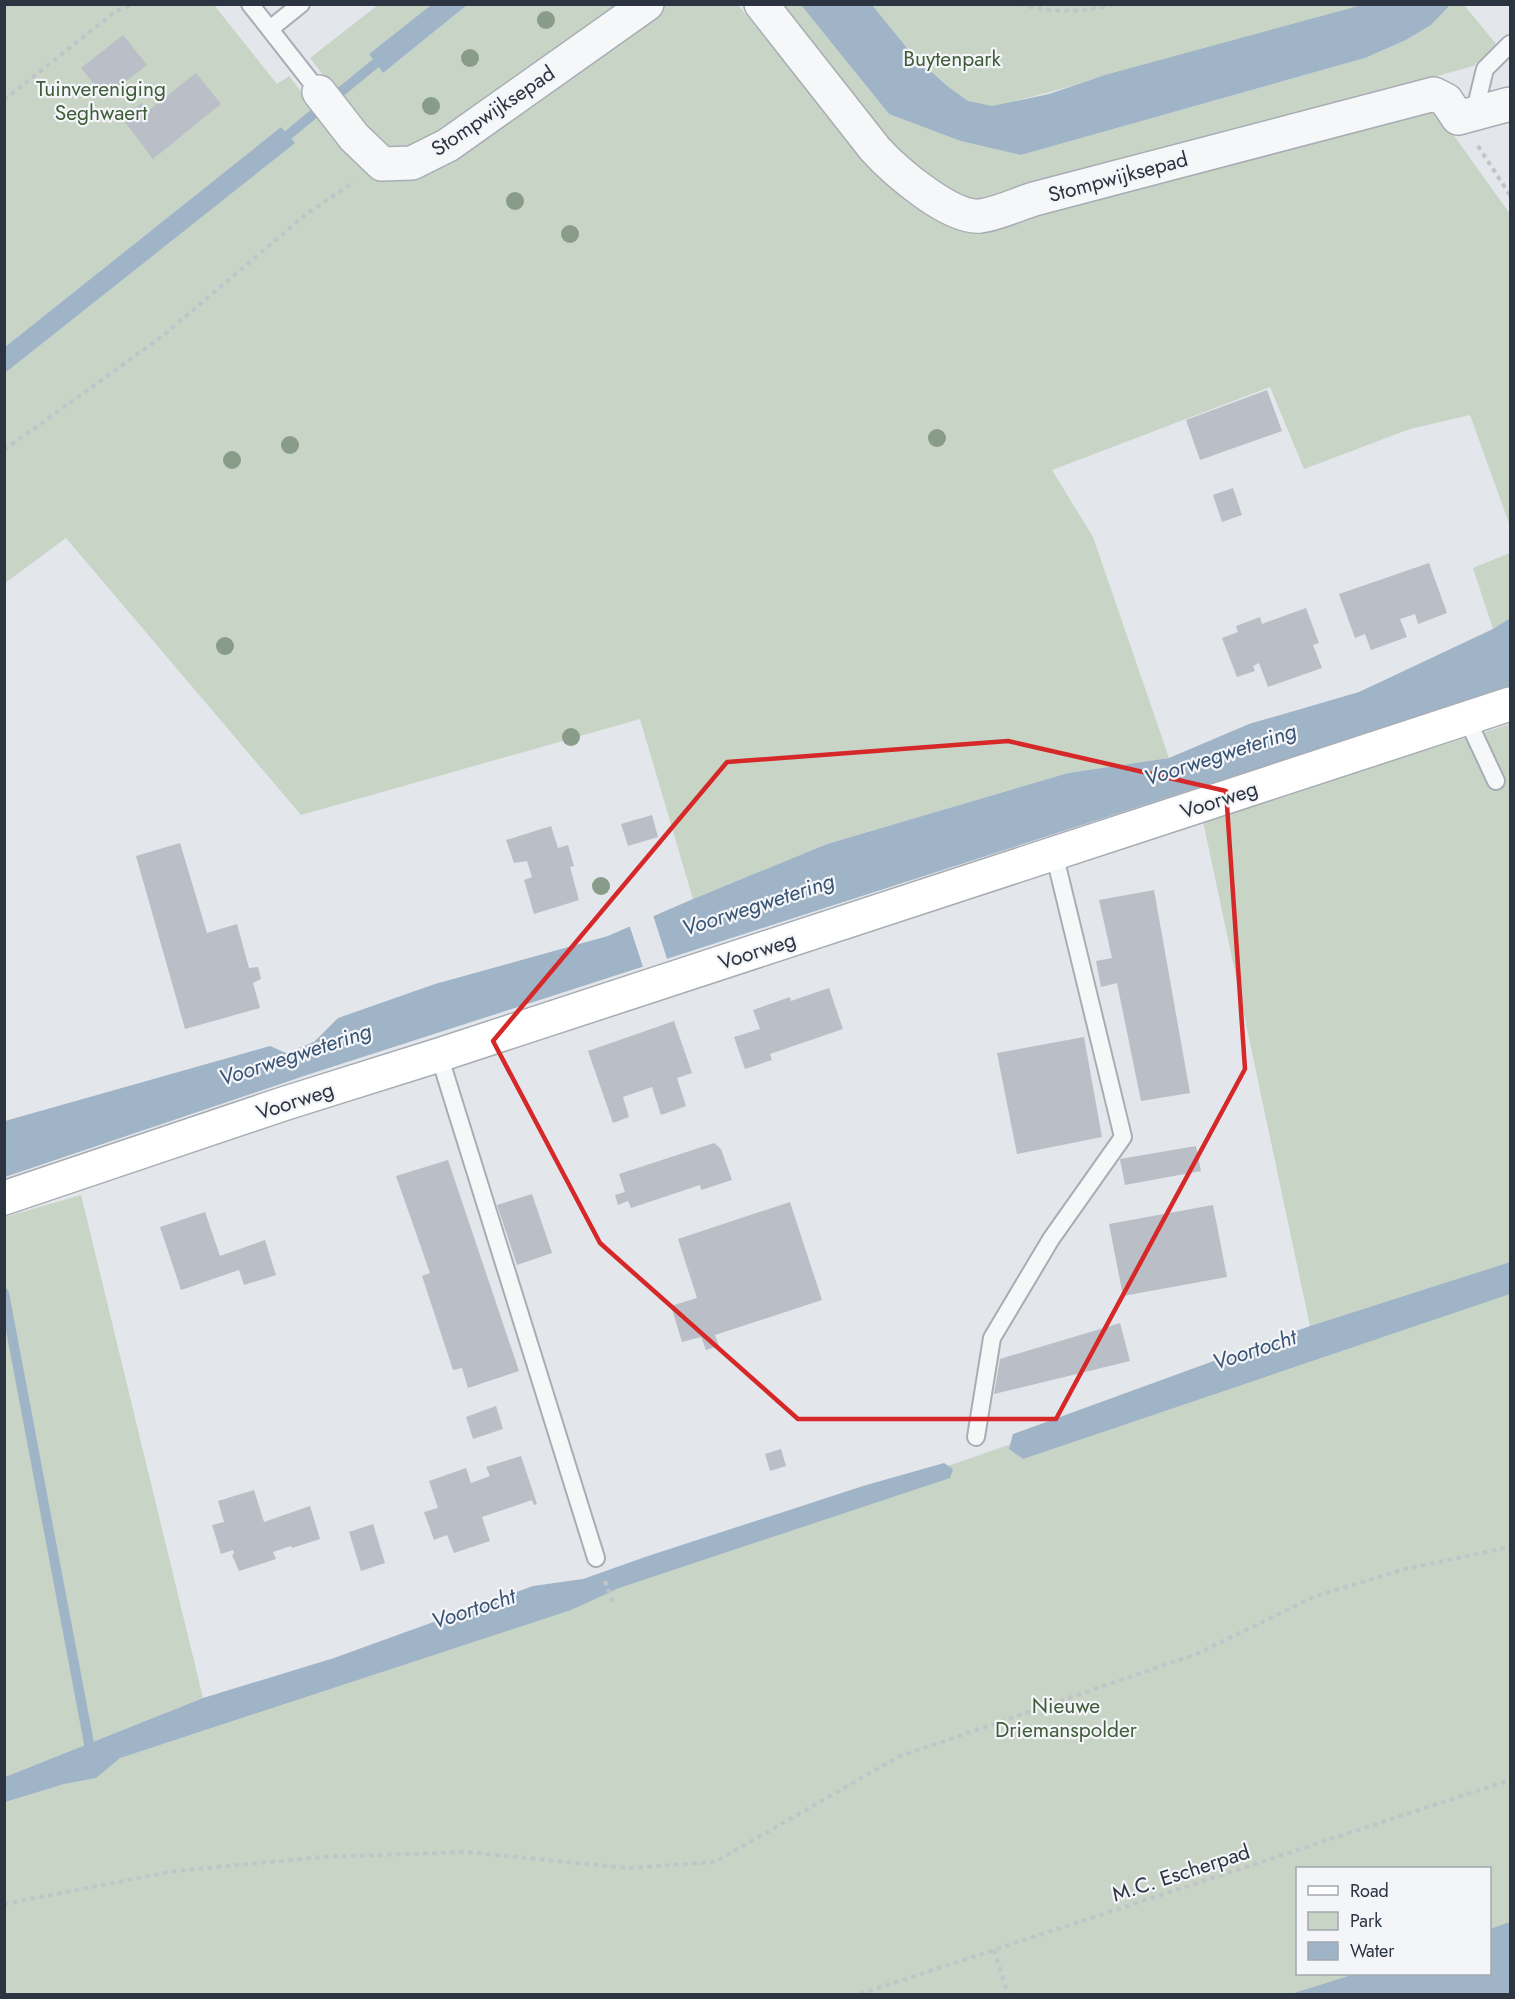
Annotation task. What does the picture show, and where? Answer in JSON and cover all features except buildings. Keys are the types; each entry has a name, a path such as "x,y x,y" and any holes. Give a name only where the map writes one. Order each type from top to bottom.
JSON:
{"street":[{"name":"Stompwijksepad","path":"382,164 412,163 448,145 647,4"},
{"name":"Stompwijksepad","path":"760,4 892,168 952,209 979,216 1034,199 1434,94 1446,100 1466,116"},
{"path":"319,92 354,137 382,164"},
{"path":"1466,116 1510,104"},
{"name":"Voorweg","path":"4,1198 286,1103 1510,704"}],"lane":[{"path":"250,4 319,92"},
{"path":"270,29 301,4"},
{"path":"1466,116 1485,69 1510,44"},
{"path":"1467,719 1496,782"},
{"path":"976,1437 992,1338 1051,1239 1123,1137 1054,853"},
{"path":"439,1055 596,1558"}],"path":[{"path":"4,100 117,10 136,4"},
{"path":"1020,4 1042,11 1090,11 1115,4"},
{"path":"1466,116 1510,195"},
{"path":"4,450 160,338 309,212 382,164"},
{"path":"4,1904 174,1870 322,1857 466,1852 628,1868 715,1862 898,1757 1199,1653 1313,1597 1405,1569 1510,1547"},
{"name":"M.C. Escherpad","path":"861,1995 1510,1780"},
{"path":"994,1950 1008,1995"}],"highlighted area":[{"path":"1008,741 1226,791 1245,1069 1056,1419 798,1419 600,1243 493,1041 727,762"}],"green space":[{"name":"Tuinvereniging Seghwaert","path":"5,5 214,5 277,84 289,76 324,120 345,103 310,58 378,5 431,5 369,54 383,73 467,5 738,5 862,156 953,227 1429,109 1437,112 1510,214 1510,526 1470,415 1410,429 1304,469 1270,387 1052,470 1093,537 1169,758 1068,773 827,844 693,899 640,719 301,815 66,538 5,583 5,373 294,143 281,127 5,347"},
{"path":"777,5 801,5 889,114 1021,155 1365,58 1406,40 1431,25 1450,5 1464,5 1497,45 1473,66 989,201 964,197 939,187 882,136"},
{"name":"Buytenpark","path":"836,5 1381,5 1093,79 1033,97 932,121"},
{"path":"1510,553 1510,618 1493,629 1473,568"},
{"path":"1510,724 1510,1262 1310,1326 1203,821"},
{"path":"81,1195 203,1698 5,1777 5,1217"},
{"name":"Nieuwe Driemanspolder","path":"1510,1275 1510,1994 5,1994 4,1791 1319,1338"}],"water":[{"path":"431,5 467,5 383,73 369,54"},
{"path":"801,5 872,5 911,53 947,86 968,101 992,106 1049,94 1105,75 1362,5 1450,5 1431,25 1406,40 1365,58 1021,155 961,141 889,114"},
{"path":"281,127 295,143 5,373 5,347"},
{"name":"Voorwegwetering","path":"1510,618 1510,687 310,1074 5,1177 5,1121 270,1046 286,1053 314,1042 338,1018 435,984 608,936 827,844 1068,773 1169,758 1249,724 1359,692 1493,629"},
{"name":"Voortocht","path":"1510,1262 1510,1294 1023,1459 1009,1449 1013,1434 1310,1326"},
{"name":"Voortocht","path":"944,1463 953,1469 950,1478 619,1588 571,1610 120,1758 96,1778 64,1784 5,1802 5,1777 203,1698 334,1658 533,1586 583,1579 863,1486"},
{"path":"1510,1922 1510,1994 1291,1994 1352,1975 1491,1975 1491,1929"}],"pier":[{"path":"653,915 668,962 644,970 629,924"}],"waterway":[{"path":"288,135 376,63"},
{"path":"4,1293 91,1754"}]}
